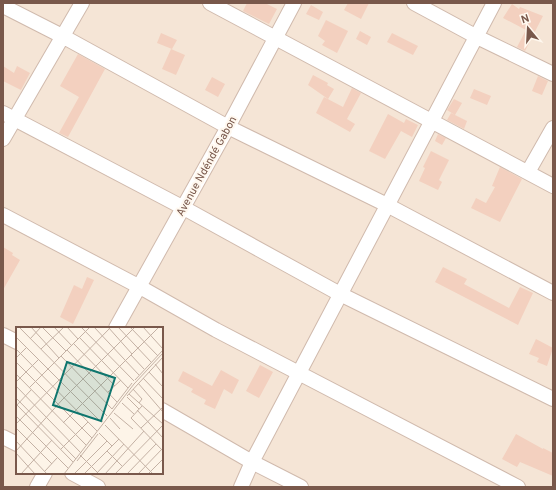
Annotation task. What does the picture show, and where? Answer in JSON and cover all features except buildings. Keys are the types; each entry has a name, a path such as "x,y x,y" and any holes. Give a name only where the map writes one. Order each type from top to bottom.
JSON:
{"street":[{"path":"3,139 9,116 64,37 82,3"},
{"path":"210,3 432,120 553,186"},
{"name":"Avenue Ndéndé Gabon","path":"117,327 140,287 182,207 228,127 294,3"},
{"path":"414,3 477,37 553,74"},
{"path":"241,487 252,462 386,205 494,3"},
{"path":"3,6 64,37 228,127 386,205 553,293"},
{"path":"9,116 182,207 340,294 553,399"},
{"path":"528,172 553,128"},
{"path":"3,215 140,287 216,330 518,487"},
{"path":"3,336 16,342"},
{"path":"163,411 252,462 301,487"},
{"path":"3,437 16,444"},
{"path":"38,487 44,474"},
{"path":"74,474 98,487"}],"shaded area":[{"path":"3,3 553,3 553,487 3,487"}]}
